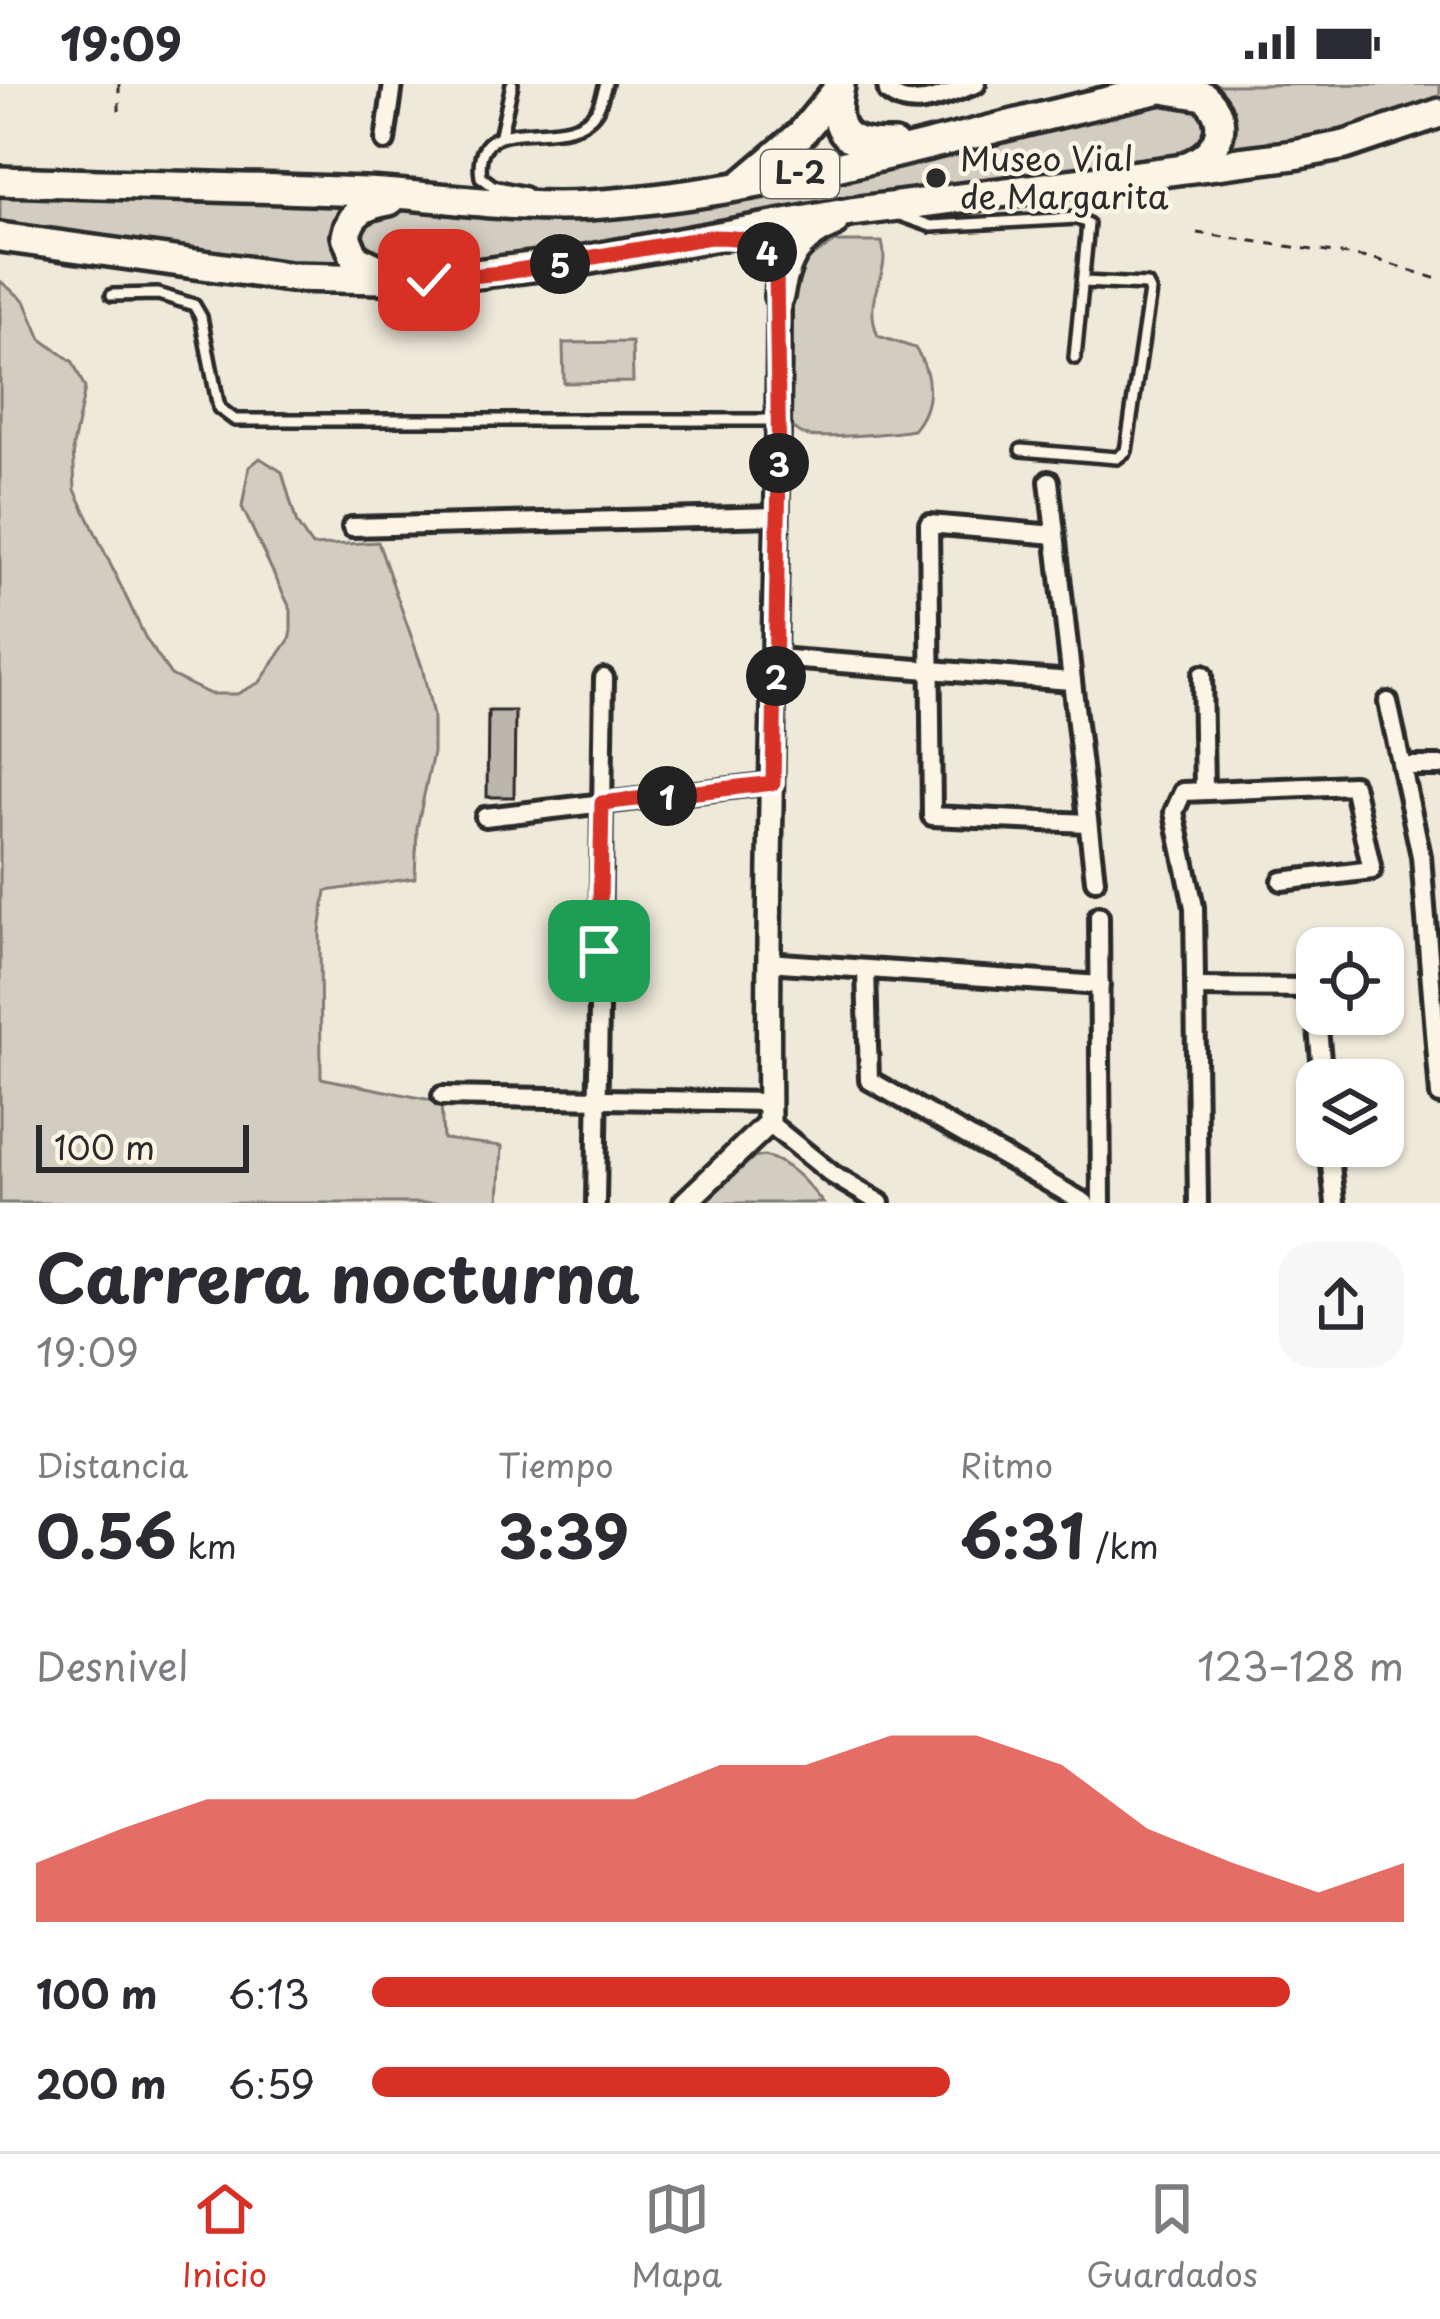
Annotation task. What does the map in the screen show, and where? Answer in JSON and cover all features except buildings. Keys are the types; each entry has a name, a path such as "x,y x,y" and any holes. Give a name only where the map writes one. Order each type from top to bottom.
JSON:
{"main road":[{"path":"840,84 837,121 857,143 934,144"},
{"path":"741,185 801,134 840,84"},
{"path":"1171,87 1204,96 1220,116 1220,138 1203,159 1171,172"},
{"name":"L-2","path":"0,181 366,192 513,205 589,205 741,185 1171,87"},
{"name":"L-2","path":"0,237 290,278 429,280 501,273 880,208 1345,145 1440,113"},
{"path":"429,280 365,266 355,258 346,236 356,213 367,205 435,198"},
{"path":"779,296 785,265 798,242 829,224 880,208"},
{"path":"710,237 737,237 759,244 770,254 779,296"}],"street":[{"path":"385,141 393,84"},
{"path":"887,84 888,92 900,103 916,103 976,84"},
{"path":"685,1203 769,1113 767,962 779,296"},
{"path":"1049,482 1095,880"},
{"path":"352,527 778,516"},
{"path":"1055,535 929,524 932,816 1088,823"},
{"path":"776,658 1071,681"},
{"path":"1202,675 1204,790"},
{"path":"596,1203 604,678"},
{"path":"1388,702 1421,856 1437,1010 1440,1095"},
{"path":"1402,766 1440,766"},
{"path":"485,817 773,783"},
{"path":"1198,1203 1194,907 1174,812 1183,792 1353,785 1372,870 1282,880"},
{"path":"1099,916 1101,1203"},
{"path":"767,962 1100,985"},
{"path":"866,969 869,1080 1085,1203"},
{"path":"1195,987 1296,988"},
{"path":"442,1096 597,1099 769,1113 832,1175 880,1203"},
{"path":"1331,1167 1334,1203"}],"lane":[{"path":"501,134 512,84"},
{"path":"589,205 493,187 482,177 479,162 486,144 501,134 578,126 595,113 606,84"},
{"path":"880,208 931,226 1078,218 1088,224 1075,358"},
{"path":"1021,450 1117,458 1126,451 1150,291 1147,285 1083,283"},
{"path":"112,295 158,294 194,305 201,317 219,408 235,420 779,420"}],"path":[{"path":"119,84 119,111"},
{"path":"1197,233 1376,259 1440,280"}],"shaded area":[{"name":"Museo Vial de Margarita","path":"1440,84 1440,104 1378,128 1221,160 1207,85"},
{"name":"Museo Vial de Margarita","path":"1176,101 1203,106 1212,136 1187,155 734,228 475,265 420,268 367,261 356,222 383,208 705,203 885,171"},
{"path":"0,189 352,198 355,272 0,229"},
{"path":"835,242 882,242 883,266 873,308 878,336 915,348 928,379 925,411 913,430 813,436 799,432 783,417 788,298 801,263"},
{"path":"0,281 25,301 41,339 73,362 85,388 73,446 75,490 146,639 171,675 210,694 237,694 260,682 291,637 291,610 242,507 249,467 260,458 282,472 297,524 312,546 378,542 422,667 433,716 433,753 417,828 415,878 326,891 320,931 321,1078 441,1102 443,1139 502,1146 499,1203 0,1203"},
{"path":"632,342 633,382 564,383 563,343"},
{"path":"764,1156 790,1168 823,1203 704,1203 753,1158"}],"place":[{"name":"Museo Vial de Margarita","path":"936,178"}],"route":[{"path":"429,280 501,273 710,237 737,237 759,244 770,254 776,270 779,471 773,783 602,803 599,951"}]}
